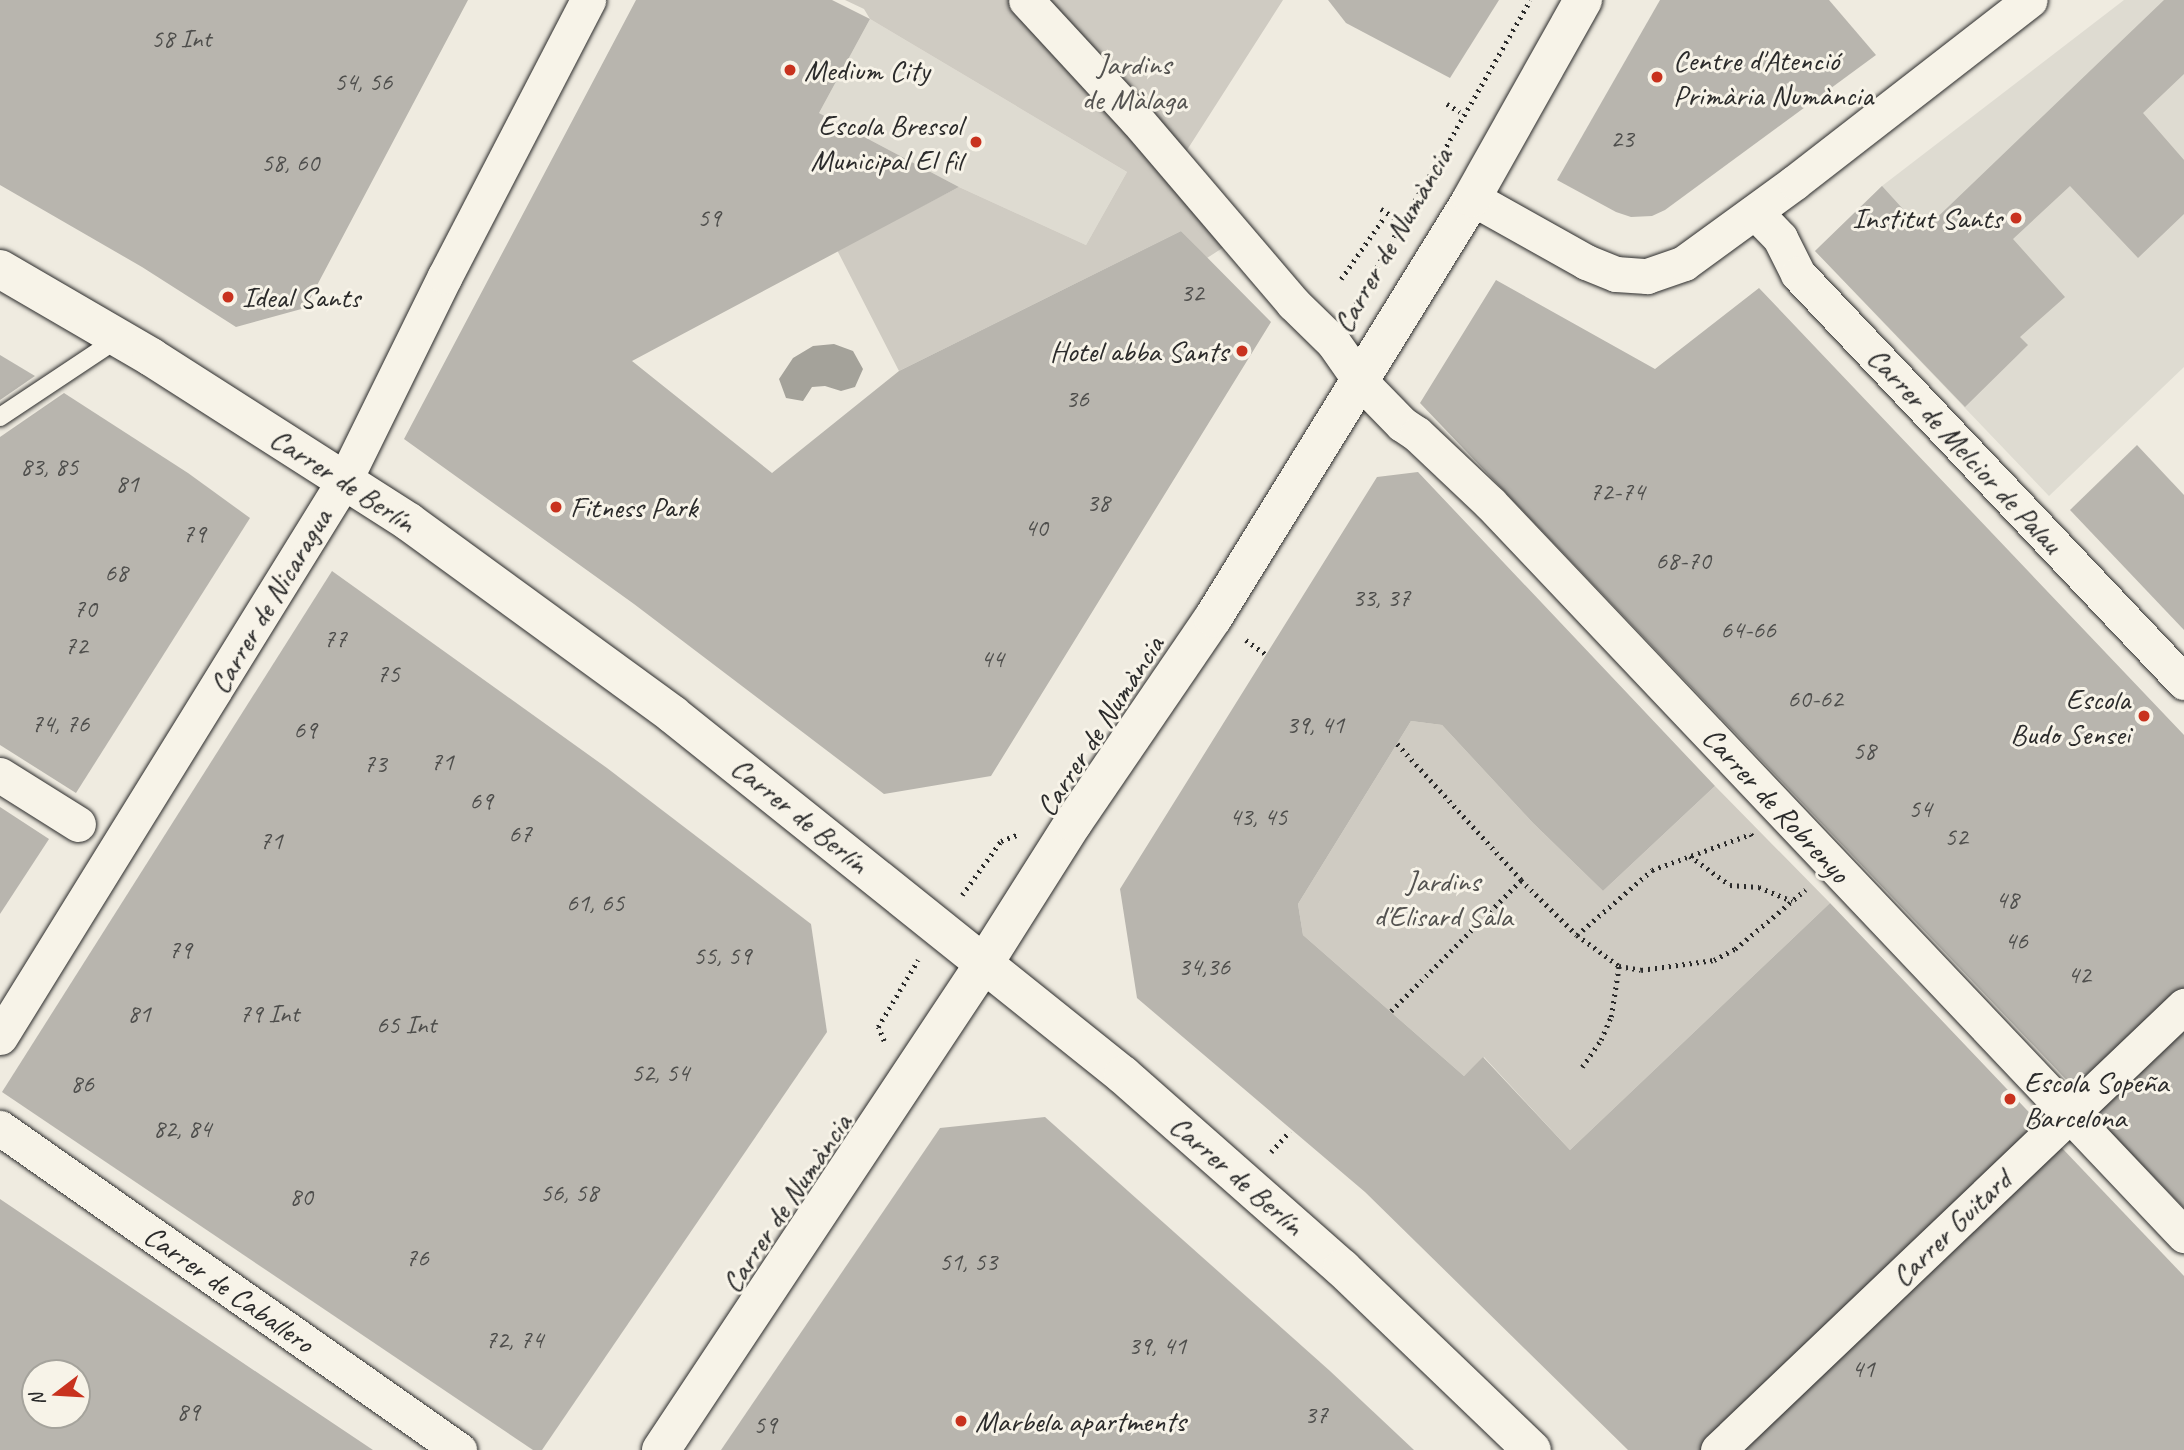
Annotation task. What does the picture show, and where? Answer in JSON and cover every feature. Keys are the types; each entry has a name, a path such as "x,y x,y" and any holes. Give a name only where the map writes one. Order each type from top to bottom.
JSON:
{"main road":[{"name":"Carrer de Numància","path":"661,1450 985,962 1073,823 1194,648 1361,382 1472,198 1583,0"},
{"name":"Carrer de Berlín","path":"0,269 120,337 345,479 409,522 641,691 985,962 1123,1075 1322,1250 1532,1450"}],"street":[{"name":"Carrer de Nicaragua","path":"0,1037 345,479 445,275 588,0"},
{"name":"Carrer de Robrenyo","path":"1026,0 1136,119 1293,303 1333,342 1361,382 1402,424 1417,434 1490,503 2184,1235"},
{"path":"1472,198 1586,262 1616,274 1647,276 1685,263 2030,0"},
{"name":"Carrer de Melcior de Palau","path":"1755,212 1780,238 1798,274 2184,682"},
{"path":"0,775 78,824"},
{"name":"Carrer Guitard","path":"1718,1450 2184,1006"},
{"name":"Carrer de Caballero","path":"0,1128 459,1450"}],"lane":[{"path":"0,417 120,337"}],"path":[{"name":"Carrer de Numància","path":"1333,342 1530,0"},
{"name":"Carrer de Numància","path":"1447,104 1460,111"},
{"name":"Carrer de Numància","path":"1381,209 1395,218"},
{"path":"1341,279 1382,219"},
{"path":"1397,744 1521,880 1577,935 1619,966 1641,970 1714,960 1735,949 1805,890"},
{"name":"Carrer de Numància","path":"887,1048 878,1027 939,926 1001,841 1023,832"},
{"path":"1577,935 1652,870 1751,834 1758,842"},
{"path":"1690,856 1730,885 1759,887 1791,901"},
{"path":"1391,1011 1521,880"},
{"path":"1582,1067 1601,1040 1611,1017 1619,966"},
{"path":"1271,1152 1290,1131"}],"shaded area":[{"name":"Institut Sants","path":"2124,0 2184,0 2184,367 2049,496 1815,251 1882,186"},
{"name":"Escola Bressol Municipal El fil","path":"870,19 1127,172 1086,245 959,187 819,113"},
{"path":"834,344 853,351 863,369 855,387 841,391 825,386 812,387 803,401 786,398 779,379 793,358 813,346"}],"green space":[{"name":"Jardins de Màlaga","path":"845,0 1283,0 1180,161 1238,238 1207,258 1181,231 899,371 837,250 959,187 1086,245 1127,172 870,19 864,9"},
{"name":"Jardins d'Elisard Sala","path":"1411,721 1442,725 1533,823 1603,891 1715,786 1830,903 1570,1150 1484,1057 1464,1076 1303,935 1298,904"}],"building":[{"path":"0,0 468,0 305,308 236,327 142,267 0,185"},
{"path":"636,0 832,0 870,19 819,113 959,187 632,361 772,473 899,371 1181,231 1271,322 991,776 884,794 634,604 404,439"},
{"path":"1328,0 1499,0 1450,78 1346,23"},
{"path":"1660,0 1829,0 1876,55 1665,210 1652,216 1631,217 1616,212 1557,180"},
{"path":"2164,0 2184,0 2184,74 2143,113 2184,160 2184,214 2138,258 2070,186 2013,239 2065,297 2020,337 2028,345 1965,407 1815,251 1882,186 1923,231"},
{"path":"1496,280 1655,369 1759,288 2184,735 2184,992 2079,1093 1420,403"},
{"path":"0,355 35,376 0,400"},
{"path":"64,393 188,473 250,518 76,793 0,745 0,437"},
{"path":"2137,445 2184,495 2184,630 2070,510"},
{"path":"1418,472 1715,786 1603,891 1533,823 1442,725 1411,721 1298,904 1303,935 1464,1076 1483,1057 1570,1150 1830,903 2046,1130 1709,1450 1628,1450 1365,1192 1137,998 1120,889 1377,477"},
{"path":"332,571 607,768 811,924 827,1032 542,1450 533,1450 2,1092"},
{"path":"0,807 49,839 0,914"},
{"path":"2184,1029 2184,1208 2094,1115"},
{"path":"1045,1117 1330,1371 1414,1450 721,1450 940,1128"},
{"path":"2061,1147 2184,1276 2184,1450 1744,1450"},
{"path":"0,1199 373,1450 0,1450"}],"place":[{"name":"Medium City","path":"790,70"},
{"name":"Centre d'Atenció Primària Numància","path":"1657,77"},
{"name":"Escola Bressol Municipal El fil","path":"976,142"},
{"name":"Institut Sants","path":"2016,218"},
{"name":"Ideal Sants","path":"228,297"},
{"name":"Hotel abba Sants","path":"1242,351"},
{"name":"Fitness Park","path":"556,507"},
{"name":"Escola Budo Sensei","path":"2144,716"},
{"name":"Escola Sopeña Barcelona","path":"2010,1099"},
{"name":"Marbela apartments","path":"961,1421"}]}
